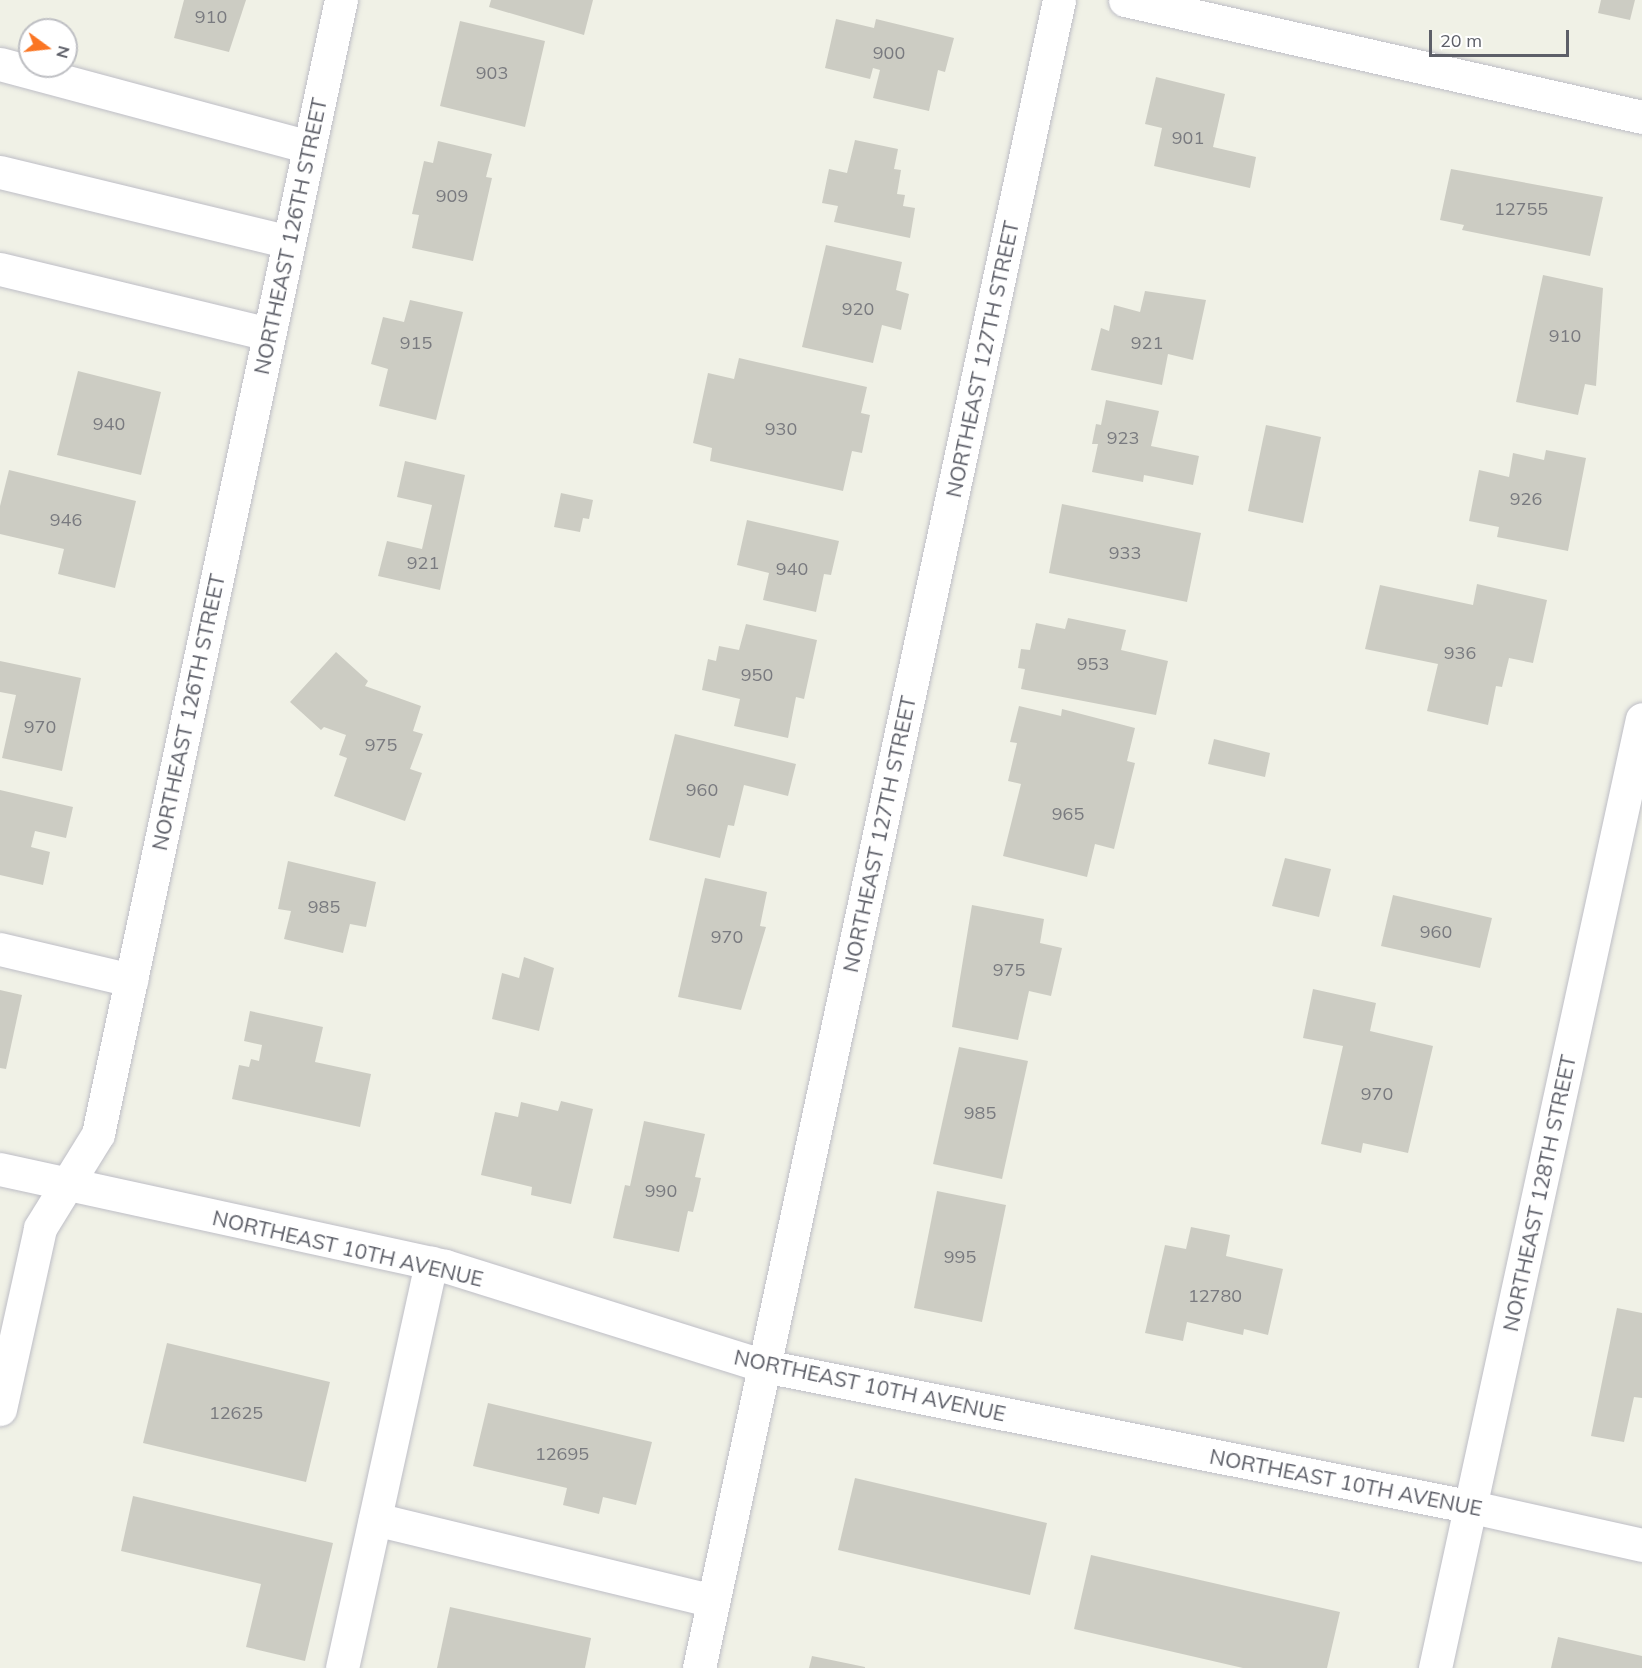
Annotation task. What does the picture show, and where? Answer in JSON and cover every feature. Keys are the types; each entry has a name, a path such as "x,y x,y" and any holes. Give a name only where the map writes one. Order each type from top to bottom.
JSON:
{"street":[{"name":"NORTHEAST 126TH STREET","path":"0,1409 12,1300 40,1228 98,1134 341,0"},
{"name":"NORTHEAST 127TH STREET","path":"699,1668 1059,0"},
{"path":"1125,0 1642,117"},
{"path":"0,64 309,147"},
{"path":"0,172 289,242"},
{"path":"0,269 270,334"},
{"name":"NORTHEAST 128TH STREET","path":"1436,1668 1642,718"},
{"path":"0,949 131,980"},
{"name":"NORTHEAST 10TH AVENUE","path":"0,1169 68,1186 431,1263 764,1366 1472,1507 1642,1545"},
{"path":"342,1668 431,1263"},
{"path":"375,1519 713,1601"}],"building":[{"path":"184,0 246,0 229,52 174,38"},
{"path":"491,0 593,0 584,35 489,7"},
{"path":"1601,0 1635,0 1630,20 1598,13"},
{"path":"836,19 874,28 876,19 954,38 945,72 938,70 929,111 873,98 880,70 873,68 870,79 825,68"},
{"path":"460,21 545,41 525,127 440,106"},
{"path":"1156,77 1225,94 1213,147 1256,157 1250,188 1154,166 1162,128 1145,124"},
{"path":"855,140 898,149 894,169 901,170 897,194 905,195 903,206 915,208 910,238 834,222 838,206 822,203 829,169 847,173"},
{"path":"438,141 492,154 486,177 492,178 473,261 412,248 419,215 412,214 424,161 433,163"},
{"path":"1451,169 1603,197 1590,256 1462,230 1464,225 1440,220"},
{"path":"826,245 902,262 896,290 909,294 901,330 882,325 873,363 802,347"},
{"path":"1543,275 1603,288 1596,386 1585,384 1578,415 1516,402"},
{"path":"1145,291 1206,300 1193,360 1168,354 1162,385 1091,370 1101,328 1109,331 1114,305 1140,312"},
{"path":"410,300 463,312 436,420 379,406 388,369 371,364 383,317 404,322"},
{"path":"739,358 867,387 861,413 870,415 862,453 852,451 843,491 710,461 712,448 693,443 708,373 734,379"},
{"path":"78,371 161,392 141,475 57,455"},
{"path":"1106,400 1159,411 1151,446 1199,456 1193,485 1144,475 1143,482 1092,472 1098,444 1092,444 1096,424 1101,425"},
{"path":"1266,425 1321,437 1303,523 1248,511"},
{"path":"1546,450 1586,458 1568,551 1497,537 1499,527 1469,521 1479,470 1509,477 1513,453 1544,460"},
{"path":"405,461 465,475 440,590 378,576 387,541 422,549 432,505 397,497"},
{"path":"9,470 136,501 115,588 58,574 64,549 0,534 0,506"},
{"path":"561,493 593,500 589,519 583,518 580,532 554,527"},
{"path":"1062,504 1201,533 1187,602 1049,573"},
{"path":"747,520 839,541 831,575 824,574 816,612 763,600 769,573 737,565"},
{"path":"1477,584 1547,600 1533,663 1509,658 1502,687 1496,686 1488,725 1427,711 1438,664 1365,649 1380,585 1473,605"},
{"path":"1068,618 1126,630 1121,650 1168,661 1156,715 1021,689 1025,669 1018,668 1021,649 1030,650 1036,623 1065,629"},
{"path":"746,624 817,640 804,699 796,697 788,738 734,726 740,699 702,690 708,659 716,661 719,646 739,650"},
{"path":"336,652 368,681 365,686 421,706 413,731 423,734 410,769 422,773 405,821 334,796 347,758 339,755 346,735 324,727 321,730 290,702"},
{"path":"0,661 81,678 62,771 2,758 16,695 0,692"},
{"path":"1019,706 1061,716 1062,709 1135,728 1127,761 1135,763 1114,849 1095,844 1087,877 1003,856 1021,784 1008,781 1017,743 1010,742"},
{"path":"675,734 796,764 788,796 744,785 734,826 728,825 720,858 649,840"},
{"path":"1214,739 1270,753 1265,777 1208,764"},
{"path":"0,790 73,807 66,838 35,831 31,847 50,852 43,885 0,875"},
{"path":"1285,858 1331,869 1319,917 1272,906"},
{"path":"288,861 376,882 366,927 350,924 343,953 284,939 291,911 278,909"},
{"path":"705,878 767,892 760,926 766,927 741,1010 678,997"},
{"path":"1393,895 1492,918 1480,968 1381,946"},
{"path":"972,905 1044,919 1040,943 1062,948 1051,996 1029,991 1018,1040 952,1027"},
{"path":"524,957 554,968 539,1031 492,1019 502,973 519,978"},
{"path":"1313,989 1376,1003 1370,1031 1433,1046 1408,1153 1363,1143 1361,1153 1321,1144 1343,1046 1303,1038"},
{"path":"0,990 22,995 6,1069 0,1068"},
{"path":"250,1011 323,1027 315,1062 371,1074 360,1127 232,1099 239,1065 249,1067 251,1059 259,1061 262,1045 244,1041"},
{"path":"959,1047 1028,1061 1002,1179 933,1164"},
{"path":"561,1101 593,1109 571,1204 531,1195 532,1187 481,1175 495,1112 518,1117 521,1102 558,1111"},
{"path":"644,1121 705,1134 695,1177 701,1178 693,1212 688,1211 679,1252 613,1238 625,1185 630,1186"},
{"path":"937,1191 1006,1205 982,1322 914,1308"},
{"path":"1191,1227 1230,1235 1226,1256 1283,1269 1268,1335 1244,1329 1243,1335 1187,1322 1183,1341 1145,1333 1165,1245 1186,1249"},
{"path":"1617,1308 1642,1313 1642,1398 1634,1397 1624,1442 1591,1436"},
{"path":"167,1343 330,1382 306,1482 143,1443"},
{"path":"488,1403 652,1442 636,1505 603,1497 599,1514 563,1505 567,1488 473,1466"},
{"path":"855,1478 1047,1523 1030,1595 838,1550"},
{"path":"133,1496 333,1543 305,1661 246,1647 261,1584 121,1551"},
{"path":"1091,1555 1340,1612 1327,1668 1243,1668 1074,1629"},
{"path":"450,1607 591,1638 585,1668 437,1668"},
{"path":"1558,1637 1642,1656 1642,1668 1551,1668"},
{"path":"812,1656 865,1667 865,1668 809,1668"}]}
